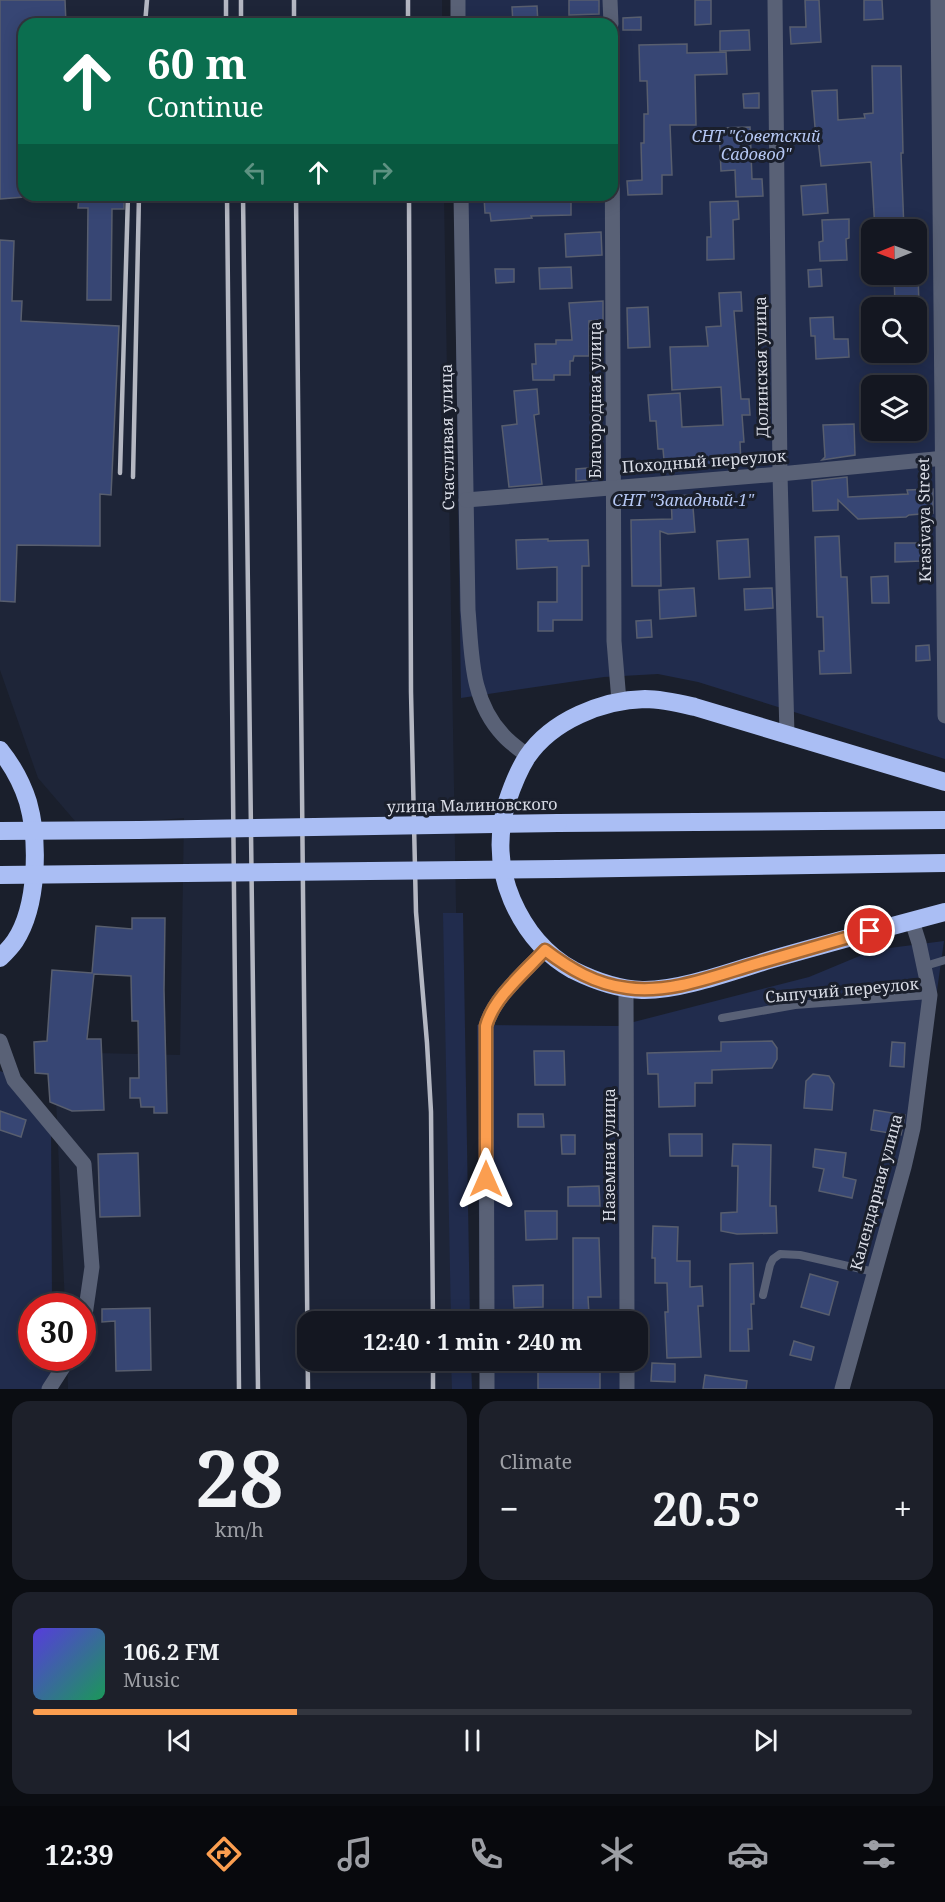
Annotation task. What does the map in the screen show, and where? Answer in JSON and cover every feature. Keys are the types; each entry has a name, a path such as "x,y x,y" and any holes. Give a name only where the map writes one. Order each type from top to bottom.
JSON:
{"highway":[{"path":"945,782 694,706 646,699 619,701 588,711 562,725 528,756 516,777 502,818 499,841 501,864 516,909 545,950 566,966 587,977 626,988 643,990 677,986 945,912"},
{"path":"0,750 16,774 28,802 34,853 33,879 23,924 15,940 0,958"},
{"name":"улица Малиновского","path":"0,831 945,820"},
{"path":"0,875 945,863"}],"street":[{"path":"458,0 458,18"},
{"path":"610,0 611,18"},
{"name":"Долинская улица","path":"775,0 780,474 788,734"},
{"name":"Krasivaya Street","path":"938,0 945,716"},
{"name":"Счастливая улица","path":"461,201 468,610 473,678 491,719 502,734 528,756"},
{"name":"Благородная улица","path":"613,201 614,641 619,701"},
{"name":"Походный переулок","path":"466,500 943,458"},
{"path":"945,773 945,782"},
{"name":"Календарная улица","path":"842,1389 913,1128 930,996 920,943 912,921"},
{"path":"487,1311 485,1036 490,1014 497,1003 545,950"},
{"name":"Наземная улица","path":"626,988 627,1311"},
{"path":"0,1041 14,1080 84,1164 92,1268 88,1293"},
{"path":"0,1073 14,1080"},
{"path":"49,1389 61,1371"},
{"path":"487,1371 487,1389"},
{"path":"627,1371 627,1389"}],"lane":[{"path":"924,966 945,960"},
{"name":"Сыпучий переулок","path":"722,1018 795,1005 930,996"},
{"path":"762,1295 770,1265 773,1259 780,1254 800,1255 874,1272"}],"shaded area":[{"path":"0,0 442,0 442,18 18,18 18,201 444,201 463,1311 297,1311 297,1371 463,1371 464,1389 68,1389 67,1371 96,1371 96,1293 64,1293 54,1052 180,1055 184,818 135,822 75,821 38,778 0,670"}],"green space":[{"path":"451,0 945,0 945,759 698,682 658,674 604,677 461,698 454,201 618,201 618,18 451,18"},
{"path":"443,913 463,913 470,1311 451,1311"},
{"path":"944,941 913,1160 837,1389 481,1389 481,1371 648,1371 648,1311 480,1311 477,1025 618,1026 809,977 874,950"},
{"path":"0,1071 20,1078 51,1117 52,1293 18,1293 18,1371 52,1371 52,1389 0,1389"},
{"path":"451,1371 471,1371 472,1389 452,1389"}],"building":[{"path":"0,0 65,0 66,18 18,18 18,198 0,199"},
{"path":"569,0 599,0 599,14 569,15"},
{"path":"695,0 711,0 711,24 695,25"},
{"path":"805,0 819,0 821,42 791,44 790,27 806,27"},
{"path":"864,0 882,0 883,19 864,20"},
{"path":"537,6 538,18 513,18 512,7"},
{"path":"641,17 641,30 623,30 623,18"},
{"path":"749,30 750,50 720,51 720,31"},
{"path":"687,44 687,53 726,52 727,74 695,75 696,125 670,125 672,175 662,175 662,194 628,195 627,181 642,180 641,143 644,143 644,114 648,114 647,81 640,81 639,45"},
{"path":"872,66 901,66 904,219 874,219 871,162 821,166 812,91 837,90 838,120 865,118 864,114 873,113"},
{"path":"759,93 759,108 744,108 743,94"},
{"path":"750,127 752,179 762,179 763,196 736,197 735,170 721,171 719,128"},
{"path":"826,184 828,213 803,215 801,186"},
{"path":"79,201 124,201 124,209 112,209 111,300 87,300 88,208 78,208"},
{"path":"484,201 571,201 571,215 531,216 532,218 491,221 490,213 485,213"},
{"path":"738,201 739,219 733,220 734,259 707,260 707,237 711,237 710,202"},
{"path":"849,219 849,238 846,239 847,260 820,261 819,242 823,241 822,220"},
{"path":"601,232 602,255 566,257 565,234"},
{"path":"0,240 14,241 12,301 22,301 21,321 119,326 111,495 100,494 100,546 17,545 15,602 0,601"},
{"path":"571,267 572,288 540,289 539,268"},
{"path":"495,269 514,269 514,282 496,283"},
{"path":"821,269 822,286 809,287 808,270"},
{"path":"894,285 918,285 919,297 895,297"},
{"path":"741,292 742,311 734,311 741,399 749,399 750,415 742,415 744,442 740,442 741,464 687,467 687,470 669,472 669,468 665,472 663,449 658,449 656,421 650,421 648,395 680,393 682,427 723,425 721,387 672,390 670,347 708,346 706,327 721,326 719,293"},
{"path":"603,301 603,320 589,321 589,356 574,356 573,361 570,361 570,375 554,375 554,380 533,380 532,364 536,364 535,344 556,344 556,340 572,340 569,303"},
{"path":"648,307 650,347 628,348 627,308"},
{"path":"833,317 834,339 848,339 849,357 816,359 815,336 811,336 810,318"},
{"path":"537,389 539,414 534,415 542,484 509,487 502,426 517,424 514,391"},
{"path":"854,424 855,455 822,460 825,457 823,425"},
{"path":"600,467 600,479 576,481 576,469"},
{"path":"847,477 848,497 908,494 907,490 933,489 933,513 906,517 858,519 838,500 838,510 813,511 812,481"},
{"path":"692,495 695,532 668,534 660,531 661,586 632,586 631,520 672,519 671,496"},
{"path":"839,536 841,577 847,577 851,673 820,674 819,651 824,651 823,617 817,617 815,537"},
{"path":"548,539 548,541 588,540 589,566 582,566 582,620 553,620 553,631 538,631 538,602 557,602 557,567 517,569 516,540"},
{"path":"748,539 750,577 719,579 717,541"},
{"path":"895,543 922,543 922,561 895,562"},
{"path":"888,576 889,603 872,603 871,577"},
{"path":"694,588 696,616 660,619 659,590"},
{"path":"772,588 773,608 745,610 744,589"},
{"path":"651,620 652,637 637,638 636,621"},
{"path":"929,645 930,660 916,661 916,646"},
{"path":"132,918 165,918 167,1113 154,1113 154,1107 141,1107 140,1098 130,1098 130,1078 139,1078 138,1021 132,1021 131,976 94,974 87,1039 101,1039 104,1110 72,1111 50,1102 48,1074 35,1073 34,1042 47,1041 52,970 92,973 96,926 132,929"},
{"path":"772,1041 777,1048 777,1059 772,1068 712,1070 712,1083 695,1083 695,1106 659,1107 658,1074 648,1074 647,1053 721,1051 721,1042"},
{"path":"892,1042 905,1043 904,1067 890,1066"},
{"path":"534,1051 564,1051 565,1085 535,1085"},
{"path":"813,1074 829,1076 834,1084 832,1110 804,1108 806,1081"},
{"path":"874,1110 905,1115 901,1135 871,1130"},
{"path":"0,1111 26,1120 21,1137 0,1130"},
{"path":"518,1114 543,1114 544,1127 518,1127"},
{"path":"669,1134 702,1134 702,1156 670,1156"},
{"path":"561,1135 575,1135 575,1154 562,1154"},
{"path":"733,1144 771,1145 770,1206 776,1206 777,1233 737,1234 721,1231 721,1213 737,1212 738,1166 732,1166"},
{"path":"815,1149 846,1153 843,1177 856,1180 852,1198 819,1191 824,1169 813,1167"},
{"path":"138,1153 140,1216 100,1217 98,1154"},
{"path":"599,1186 600,1206 568,1206 568,1187"},
{"path":"525,1211 557,1211 557,1239 526,1240"},
{"path":"653,1226 678,1227 677,1261 690,1261 690,1287 702,1286 703,1306 698,1306 701,1357 667,1358 665,1312 668,1312 667,1283 655,1283 655,1258 652,1258"},
{"path":"573,1238 599,1238 601,1297 588,1297 589,1311 573,1311"},
{"path":"753,1263 754,1304 751,1304 752,1329 748,1329 749,1351 730,1351 730,1264"},
{"path":"810,1274 838,1282 829,1315 801,1307"},
{"path":"543,1285 543,1307 514,1308 513,1286"},
{"path":"150,1308 151,1370 116,1371 115,1321 102,1322 102,1309"},
{"path":"794,1341 814,1347 811,1360 790,1355"},
{"path":"652,1363 675,1364 675,1382 651,1381"},
{"path":"538,1371 600,1371 600,1389 538,1389"},
{"path":"705,1375 747,1381 746,1389 703,1389"}],"railway":[{"path":"146,18 147,0"},
{"path":"226,0 226,18"},
{"path":"241,0 241,18"},
{"path":"294,0 294,18"},
{"path":"408,0 408,18"},
{"path":"120,473 128,201"},
{"path":"133,477 139,201"},
{"path":"227,201 239,1389"},
{"path":"243,201 258,1389"},
{"path":"296,201 308,1389"},
{"path":"409,201 411,692 416,912 431,1112 433,1311"},
{"path":"433,1371 433,1389"}],"route":[{"path":"486,1179 486,1026 497,1003 545,950 566,966 587,977 609,985 643,990 677,986 870,931"}],"park label":[{"name":"СНТ \"Советский Садовод\"","path":"756,145"},
{"name":"СНТ \"Западный-1\"","path":"683,500"}]}
